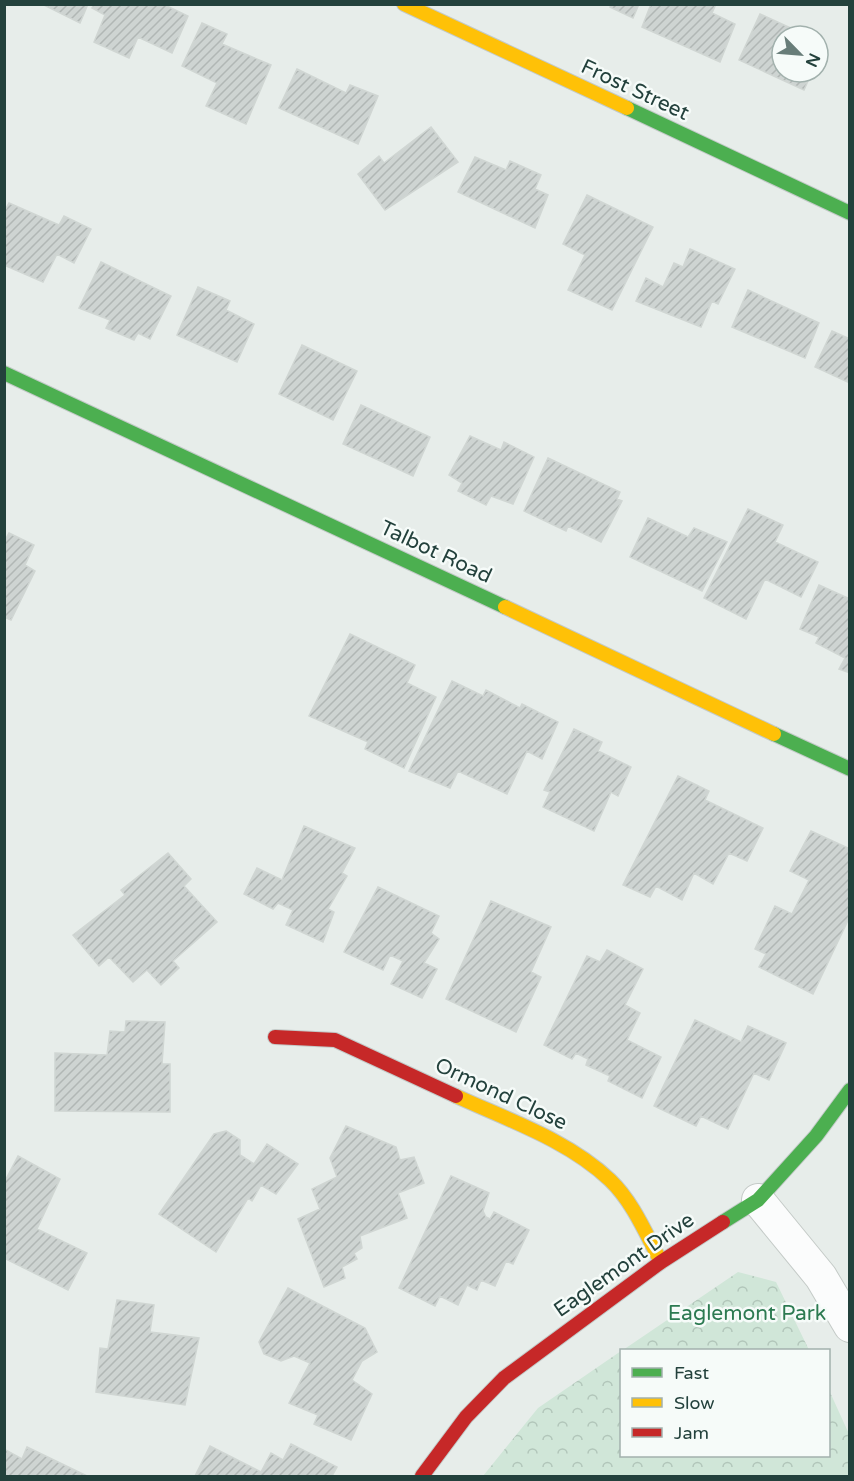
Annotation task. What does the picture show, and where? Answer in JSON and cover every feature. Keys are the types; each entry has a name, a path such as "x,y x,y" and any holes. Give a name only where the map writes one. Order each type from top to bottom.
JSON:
{"street":[{"name":"Frost Street","path":"404,4 849,213"},
{"name":"Talbot Road","path":"4,373 849,769"},
{"name":"Ormond Close","path":"275,1036 335,1040 560,1144 610,1180 634,1212 661,1262"},
{"name":"Eaglemont Drive","path":"423,1476 466,1417 504,1378 661,1262 758,1200 816,1136 849,1090"},
{"path":"758,1200 821,1276 849,1326"}],"green space":[{"name":"Eaglemont Park","path":"738,1272 776,1282 809,1349 624,1349"},
{"name":"Eaglemont Park","path":"620,1352 620,1457 830,1457 830,1392 849,1434 849,1476 483,1476 538,1408"}],"building":[{"path":"42,4 88,4 80,23"},
{"path":"94,4 163,4 188,16 172,53 138,37 129,58 94,42 105,15 92,8"},
{"path":"611,4 639,4 633,18 610,7"},
{"path":"651,4 716,4 712,13 735,24 720,62 642,27"},
{"path":"760,14 782,24 770,24 770,74 739,60"},
{"path":"202,23 227,34 222,44 271,65 246,124 206,106 217,83 182,66"},
{"path":"297,69 346,93 350,85 378,96 358,144 279,108"},
{"path":"791,84 807,84 804,90"},
{"path":"431,127 458,162 385,210 358,174 379,156 384,163"},
{"path":"475,157 506,170 510,161 541,175 535,189 548,195 535,228 458,192"},
{"path":"587,195 653,227 612,310 568,290 585,255 563,244"},
{"path":"9,203 59,225 64,216 91,229 74,263 57,254 43,282 4,265 4,212"},
{"path":"690,249 735,269 718,304 712,301 701,327 636,301 646,278 663,287 674,263 683,267"},
{"path":"101,262 171,296 150,339 138,333 134,340 106,328 110,320 79,308"},
{"path":"198,287 230,301 226,310 254,324 237,362 177,335"},
{"path":"748,290 819,323 805,358 732,327"},
{"path":"832,331 850,339 850,383 815,367"},
{"path":"302,345 357,371 333,420 279,394"},
{"path":"361,405 430,437 413,476 343,444"},
{"path":"470,436 501,450 504,442 534,457 513,504 491,496 486,505 458,491 462,483 449,475"},
{"path":"548,458 620,492 617,499 622,501 601,542 568,526 566,531 524,511"},
{"path":"748,509 783,525 775,542 818,562 801,597 765,579 746,619 704,598"},
{"path":"648,518 688,537 694,528 727,542 702,591 630,557"},
{"path":"9,533 34,545 25,565 35,571 11,620 4,617 4,542"},
{"path":"819,585 850,599 850,673 839,669 845,658 816,643 819,637 800,629"},
{"path":"350,634 415,665 407,683 436,697 404,768 365,749 368,742 309,716"},
{"path":"452,681 483,696 486,690 520,708 522,704 558,722 542,759 527,751 507,794 458,771 450,788 409,771"},
{"path":"574,729 602,742 598,751 631,767 618,796 611,792 594,831 543,807 550,792 544,790"},
{"path":"678,776 709,791 705,800 763,828 747,861 729,853 713,884 694,873 682,900 656,886 650,897 623,885"},
{"path":"304,826 355,848 342,873 347,876 328,909 334,912 323,942 286,925 293,910 278,903 273,909 244,894 257,868 282,880"},
{"path":"811,831 850,849 850,916 813,994 759,967 766,954 755,949 775,906 792,914 809,880 790,871"},
{"path":"168,853 191,879 184,886 217,922 173,961 179,968 161,985 147,970 133,982 109,957 99,966 73,935 125,895 121,890"},
{"path":"378,887 439,916 431,933 439,939 424,963 437,969 422,998 391,984 403,961 390,955 383,970 344,952"},
{"path":"491,901 551,927 531,972 541,977 516,1032 446,999"},
{"path":"607,950 643,969 625,1005 640,1013 627,1040 661,1057 642,1098 608,1081 610,1076 586,1065 588,1059 576,1053 572,1059 544,1045 587,956 600,962"},
{"path":"695,1020 741,1042 748,1026 786,1043 769,1080 754,1073 728,1129 701,1116 696,1126 654,1106"},
{"path":"126,1021 165,1022 162,1064 170,1064 170,1112 55,1111 55,1053 107,1055 110,1031 125,1032"},
{"path":"346,1126 396,1147 400,1160 414,1157 424,1183 398,1193 407,1218 360,1236 362,1248 354,1253 357,1259 342,1267 345,1278 324,1287 298,1219 320,1209 312,1189 337,1177 330,1158"},
{"path":"226,1131 240,1140 240,1155 254,1164 267,1144 298,1164 276,1194 261,1185 252,1201 248,1198 216,1252 159,1214 214,1134"},
{"path":"18,1156 60,1179 37,1229 87,1253 68,1290 4,1258 4,1183"},
{"path":"451,1176 489,1193 483,1211 486,1217 490,1219 494,1212 529,1230 513,1264 506,1261 495,1286 481,1280 477,1290 467,1285 458,1305 440,1296 435,1306 399,1288"},
{"path":"288,1288 365,1328 377,1352 362,1361 352,1380 372,1394 351,1440 314,1424 318,1415 289,1403 310,1363 294,1356 281,1361 264,1354 259,1342"},
{"path":"117,1300 154,1305 150,1332 199,1338 185,1405 96,1392 100,1348 108,1349"},
{"path":"291,1444 337,1467 332,1476 195,1476 210,1446 261,1472 271,1453 283,1460"},
{"path":"27,1447 87,1476 4,1476 4,1449 22,1459"}],"traffic: fast":[{"path":"627,108 850,213"},
{"path":"4,373 505,607"},
{"path":"774,734 850,769"},
{"path":"723,1222 758,1200 816,1136 850,1090"}],"traffic: slow":[{"path":"404,4 627,108"},
{"path":"505,607 774,734"},
{"path":"456,1096 557,1142 593,1166 626,1198 661,1262"}],"traffic: jam":[{"path":"275,1037 335,1040 456,1096"},
{"path":"422,1476 466,1417 504,1378 661,1262 723,1222"}]}
